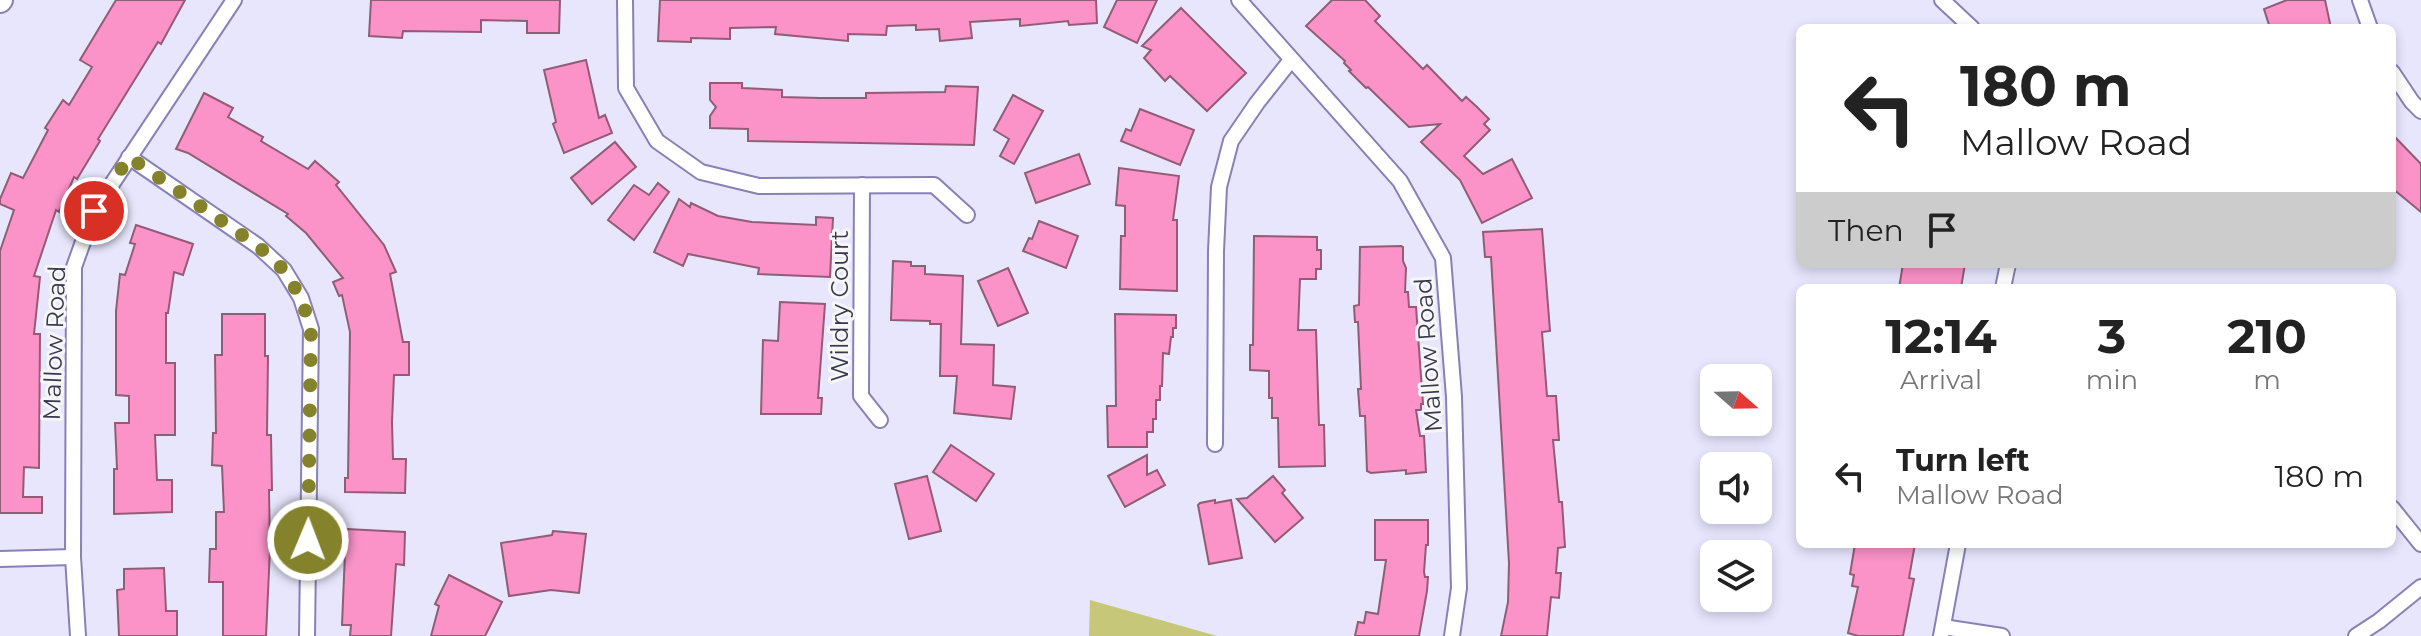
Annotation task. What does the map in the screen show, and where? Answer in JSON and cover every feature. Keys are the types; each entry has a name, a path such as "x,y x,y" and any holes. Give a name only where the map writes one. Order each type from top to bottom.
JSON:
{"street":[{"name":"Mallow Road","path":"78,636 73,557 74,267 94,211 234,0"},
{"path":"625,0 626,88 657,141 701,172 759,186 934,185 967,215"},
{"name":"Mallow Road","path":"1239,0 1400,181 1443,258 1454,397 1458,540 1459,588 1452,636"},
{"path":"1942,0 1968,24"},
{"path":"2360,0 2369,24"},
{"path":"1215,444 1219,187 1231,141 1291,60"},
{"path":"2396,78 2421,111"},
{"path":"129,157 258,246 284,270 301,298 311,329 307,636"},
{"name":"Wildry Court","path":"862,185 861,396 880,420"},
{"path":"2396,513 2421,544"},
{"path":"1957,548 1942,631 2002,636"},
{"path":"0,559 73,557"},
{"path":"2356,636 2421,587"}],"shaded area":[{"path":"1090,600 1217,636 1089,636"}],"building":[{"path":"116,0 185,0 161,44 158,42 98,139 100,141 77,179 74,177 59,212 56,210 34,276 40,277 34,334 40,334 39,468 24,467 23,497 42,497 42,513 0,513 0,251 14,210 0,204 0,199 11,173 23,178 48,130 45,128 63,100 69,105 92,67 80,60"},
{"path":"371,0 560,0 559,33 527,33 527,21 481,20 481,32 403,31 402,38 369,36"},
{"path":"660,0 1096,0 1097,23 1069,25 1068,21 1020,26 1020,19 970,22 972,38 940,41 939,29 916,30 916,25 887,26 886,35 848,34 848,41 775,34 776,27 730,28 730,39 658,41"},
{"path":"1117,0 1157,0 1137,43 1104,27"},
{"path":"1332,0 1365,0 1380,16 1375,21 1423,69 1427,65 1462,101 1466,97 1477,107 1489,119 1484,124 1490,130 1464,156 1483,174 1512,159 1532,198 1482,223 1460,180 1421,142 1440,124 1409,127 1306,26"},
{"path":"2287,0 2325,0 2330,24 2269,24 2264,9"},
{"path":"1181,8 1246,73 1207,111 1170,76 1165,81 1144,58 1151,50 1142,46"},
{"path":"586,60 599,118 605,115 612,133 564,153 553,124 556,122 544,70"},
{"path":"710,83 742,83 742,88 782,90 782,97 820,98 866,98 866,93 945,92 946,86 978,87 974,145 748,141 748,129 710,128 710,116 716,107 710,100"},
{"path":"204,93 233,108 228,117 263,137 261,141 308,169 315,161 339,182 336,185 384,245 396,272 390,274 403,342 409,342 409,375 394,375 392,422 393,459 406,459 405,493 345,492 345,478 348,478 350,332 342,295 339,296 333,282 343,278 306,233 286,216 288,214 188,153 176,149"},
{"path":"1013,95 1043,111 1014,164 1000,156 1009,139 994,130"},
{"path":"1140,109 1194,130 1180,165 1121,141 1126,129 1131,131"},
{"path":"2396,138 2421,164 2421,212 2396,191"},
{"path":"615,142 636,167 592,204 571,178"},
{"path":"1079,154 1090,184 1036,203 1025,173"},
{"path":"1119,168 1179,176 1173,220 1177,220 1177,291 1120,289 1125,206 1116,205"},
{"path":"658,183 669,192 634,240 608,220 634,185 649,195"},
{"path":"679,199 690,207 691,203 718,216 752,222 816,225 816,217 833,218 830,277 758,274 759,268 688,254 683,266 654,252"},
{"path":"1039,221 1078,236 1066,268 1023,251"},
{"path":"136,225 193,244 183,275 174,272 166,313 166,363 175,363 175,435 155,435 157,480 172,480 172,512 114,514 114,469 117,469 115,423 129,423 129,396 116,395 116,311 120,274 125,275 135,244 130,243"},
{"path":"1542,229 1550,331 1542,332 1547,396 1556,396 1559,440 1553,440 1565,547 1558,548 1556,573 1561,573 1559,598 1551,597 1547,636 1501,636 1508,602 1509,563 1491,257 1485,257 1483,232"},
{"path":"1254,236 1317,237 1321,269 1316,269 1316,279 1300,279 1298,330 1316,330 1319,425 1324,425 1325,466 1279,467 1278,418 1272,418 1269,371 1250,370"},
{"path":"1401,246 1406,268 1405,292 1408,292 1409,307 1416,307 1423,404 1421,410 1416,410 1420,436 1424,436 1426,472 1371,473 1367,471 1365,416 1360,416 1358,389 1361,389 1358,322 1355,322 1354,306 1359,305 1360,247"},
{"path":"893,261 925,266 925,274 963,276 961,344 994,345 993,385 1015,387 1011,419 954,413 957,376 940,376 941,324 891,320"},
{"path":"1008,268 1028,313 998,326 978,281"},
{"path":"1902,268 1964,268 1962,284 1900,284"},
{"path":"780,302 825,304 818,398 822,398 821,414 761,414 763,340 778,341"},
{"path":"222,314 265,314 267,435 271,435 272,490 269,490 266,636 223,636 223,582 209,582 210,549 216,549 216,512 224,512 222,466 212,465 213,433 216,433 215,355 222,355"},
{"path":"1115,314 1176,315 1169,354 1163,353 1160,400 1156,400 1153,432 1147,432 1147,447 1108,447 1107,406 1116,406"},
{"path":"951,445 994,474 976,501 933,472"},
{"path":"1147,455 1147,475 1157,470 1165,485 1125,507 1108,476"},
{"path":"927,476 941,531 909,539 895,484"},
{"path":"1273,476 1285,490 1282,493 1303,518 1275,542 1237,499 1247,498"},
{"path":"1215,500 1215,503 1231,500 1242,558 1209,564 1198,505"},
{"path":"1375,520 1428,520 1424,572 1428,577 1427,591 1419,636 1355,636 1358,622 1364,623 1366,612 1378,614 1386,560 1375,560"},
{"path":"346,529 405,532 404,565 396,564 391,636 350,636 351,625 342,625"},
{"path":"553,531 586,534 579,593 551,590 509,596 501,543 552,535"},
{"path":"1854,548 1914,548 1909,578 1914,579 1903,636 1858,636 1848,633 1858,587 1852,586 1854,575 1850,574"},
{"path":"164,568 166,611 177,611 177,636 119,636 117,590 124,589 124,569"},
{"path":"449,575 502,602 485,636 431,636 439,606 435,604"}],"route":[{"path":"94,211 129,157 258,246 284,270 301,298 311,329 308,540"}]}
